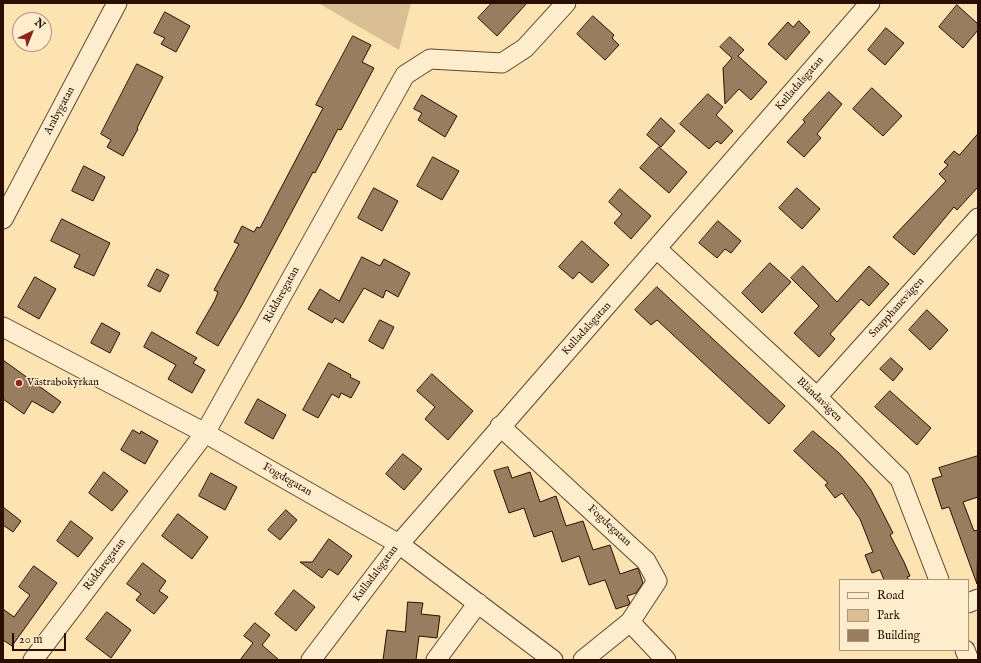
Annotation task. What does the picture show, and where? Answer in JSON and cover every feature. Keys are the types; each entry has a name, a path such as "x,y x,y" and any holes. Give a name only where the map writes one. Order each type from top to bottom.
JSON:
{"street":[{"name":"Arabygatan","path":"3,220 117,3"},
{"name":"Riddaregatan","path":"33,660 205,433 405,75 430,59 502,63 525,48 566,3"},
{"name":"Kulladalsgatan","path":"310,660 399,544 500,426 657,249 870,3"},
{"name":"Snapphanevägen","path":"817,397 978,218"},
{"name":"Bländavägen","path":"657,249 817,397 900,478 939,579"},
{"name":"Fogdegatan","path":"3,327 205,433 399,544 554,660"},
{"name":"Fogdegatan","path":"500,426 646,560 657,581 630,622 583,660"},
{"path":"436,660 478,603"},
{"path":"630,622 666,660"}],"green space":[{"path":"318,3 411,3 399,50"}],"building":[{"path":"492,3 527,3 497,36 478,18"},
{"path":"957,5 978,24 978,30 963,48 939,27"},
{"path":"165,12 190,26 176,52 161,44 165,38 154,33"},
{"path":"593,16 614,35 612,38 619,45 605,60 577,34"},
{"path":"799,21 810,32 786,60 768,44 788,22 793,27"},
{"path":"886,28 904,43 885,65 868,50"},
{"path":"353,36 371,45 362,62 374,68 341,130 338,129 315,173 313,172 242,305 218,346 196,333 215,300 218,292 214,290 239,244 234,242 242,226 254,232 257,227 260,228 323,108 316,105"},
{"path":"730,37 744,50 738,56 767,82 751,100 739,89 725,104 723,68 732,58 720,47"},
{"path":"137,64 163,77 123,156 107,147 111,140 101,134"},
{"path":"872,88 902,116 883,136 853,109"},
{"path":"829,92 842,104 817,134 821,138 804,157 787,142 805,122 803,120"},
{"path":"708,94 723,107 716,115 733,131 721,144 717,141 709,149 680,124"},
{"path":"422,95 457,116 445,137 418,120 422,113 414,109"},
{"path":"661,118 675,131 661,147 647,135"},
{"path":"978,134 978,187 957,210 954,207 914,255 893,237 946,181 939,174 948,165 944,162 954,151 959,155"},
{"path":"659,147 687,172 669,193 640,168"},
{"path":"433,157 459,171 442,200 417,186"},
{"path":"84,166 105,177 93,201 72,191"},
{"path":"374,188 398,201 382,231 358,218"},
{"path":"797,188 820,209 802,229 779,208"},
{"path":"620,189 651,216 631,239 614,223 622,214 609,202"},
{"path":"62,219 110,243 94,276 74,267 80,255 51,241"},
{"path":"718,221 741,241 731,253 725,249 717,258 699,243"},
{"path":"582,241 609,265 592,283 579,272 573,279 559,267"},
{"path":"362,257 380,266 384,259 410,273 398,297 386,290 383,298 364,288 343,323 335,318 332,323 308,309 320,289 339,301"},
{"path":"770,263 791,282 762,313 742,293"},
{"path":"803,266 837,302 869,266 889,284 869,306 861,299 830,334 835,339 819,357 794,333 819,306 791,278"},
{"path":"157,269 169,275 160,292 148,286"},
{"path":"35,277 56,289 39,319 18,307"},
{"path":"657,287 785,406 769,424 657,320 651,325 635,310"},
{"path":"927,310 948,330 930,350 909,330"},
{"path":"380,320 394,327 383,349 369,341"},
{"path":"102,323 120,333 110,353 91,343"},
{"path":"152,332 197,358 193,363 205,370 192,393 168,379 176,365 144,347"},
{"path":"891,358 903,369 893,381 880,369"},
{"name":"Västrabokyrkan","path":"3,360 61,402 53,413 32,401 24,414 3,399"},
{"path":"329,363 351,375 350,377 360,382 351,398 341,393 339,398 332,394 318,418 303,410"},
{"path":"432,374 473,411 448,440 425,419 435,407 417,391"},
{"path":"890,391 931,428 917,445 875,407"},
{"path":"258,399 286,415 273,439 245,423"},
{"path":"133,430 140,434 141,431 158,441 145,464 121,450"},
{"path":"813,431 839,453 862,478 871,490 893,533 890,535 910,576 907,577 908,579 884,579 880,570 872,573 865,555 873,552 860,519 842,493 835,498 825,485 828,483 794,451"},
{"path":"403,454 422,469 404,490 386,474"},
{"path":"978,456 978,497 963,502 974,531 978,530 977,584 949,507 942,509 932,479 942,476 939,468"},
{"path":"508,467 512,478 530,472 540,502 556,496 566,526 583,521 593,550 610,545 620,574 638,568 643,583 636,593 627,596 630,603 628,605 616,609 605,580 589,585 579,556 562,562 552,531 534,537 524,508 509,513 494,471"},
{"path":"104,472 128,491 112,511 89,493"},
{"path":"211,473 237,487 225,510 199,496"},
{"path":"3,507 21,521 13,532 3,525"},
{"path":"286,510 297,520 280,540 268,530"},
{"path":"178,514 208,537 192,559 162,536"},
{"path":"71,521 93,538 78,557 57,541"},
{"path":"329,539 352,556 338,575 329,569 322,578 300,562 312,562"},
{"path":"143,563 166,581 159,591 168,597 154,614 136,600 141,594 127,584"},
{"path":"34,566 57,583 12,646 3,640 3,609 14,617 30,595 19,587"},
{"path":"294,590 315,607 296,631 275,614"},
{"path":"408,602 423,603 421,614 440,616 437,638 419,636 416,660 383,660 387,630 405,632"},
{"path":"107,612 131,630 111,658 86,639"},
{"path":"255,623 270,635 262,645 279,660 240,660 253,643 244,636"}],"place":[{"name":"Västrabokyrkan","path":"19,383"}]}
